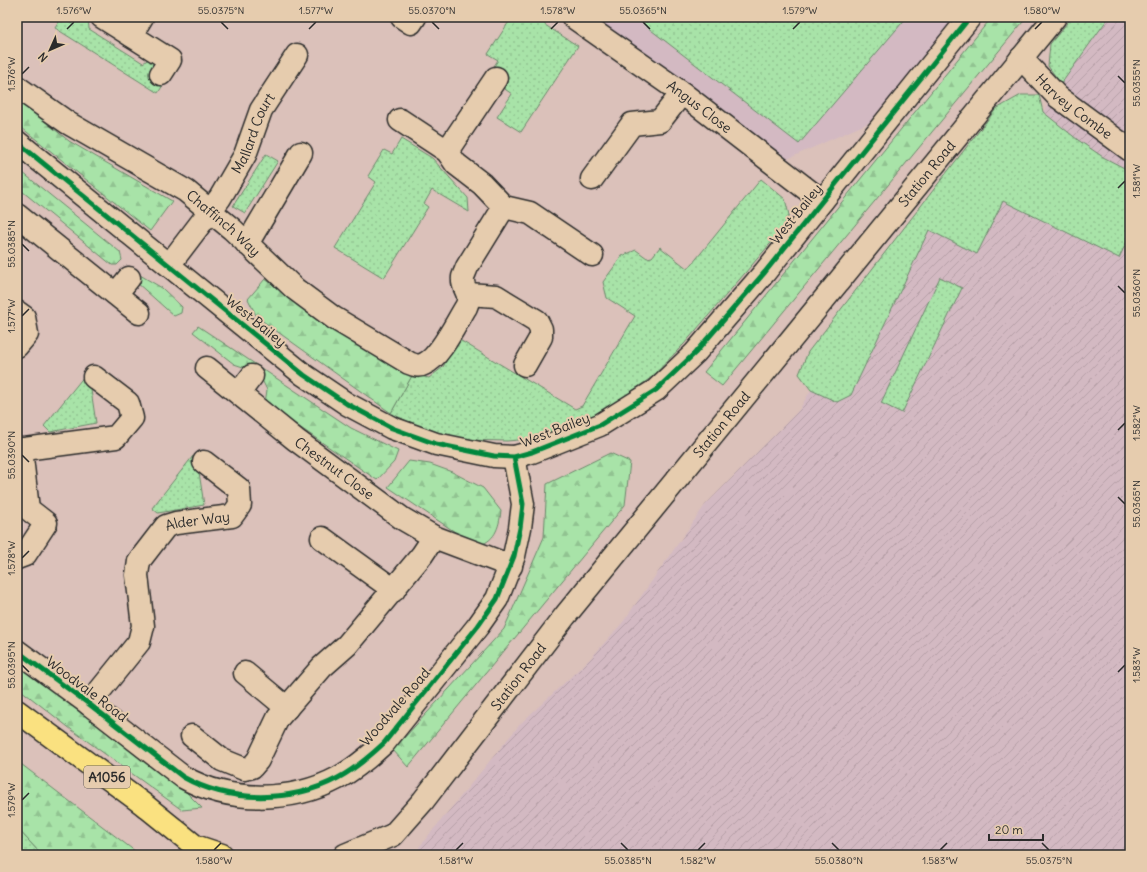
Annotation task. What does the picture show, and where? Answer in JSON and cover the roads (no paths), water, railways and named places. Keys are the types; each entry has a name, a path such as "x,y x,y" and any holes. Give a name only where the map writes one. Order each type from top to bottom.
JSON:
{"main road":[{"name":"A1056","path":"17,710 143,804 196,850 222,855"}],"street":[{"path":"102,17 170,60 161,74"},
{"path":"130,35 142,17"},
{"path":"402,17 411,23 415,17"},
{"name":"Angus Close","path":"573,17 682,93 822,201"},
{"name":"West Bailey","path":"17,142 304,375 347,404 392,428 436,444 494,456 514,457 539,450 600,425 656,390 695,353 765,272 970,17"},
{"name":"Station Road","path":"345,855 392,845 423,801 565,616 1054,17"},
{"name":"Mallard Court","path":"168,265 210,211 245,155 262,110 297,55"},
{"name":"Harvey Combe","path":"1021,58 1058,97 1130,150"},
{"name":"Chaffinch Way","path":"17,87 68,123 186,191 247,244 294,288 334,318 409,363 417,366 424,365 438,352 469,302 468,294"},
{"path":"446,151 495,92"},
{"path":"592,179 632,124 660,121 682,93"},
{"path":"400,120 446,151 456,164 482,184 504,207 530,213 592,255"},
{"path":"247,244 301,153"},
{"path":"504,207 467,267 463,278 468,294 496,296 537,321 541,329 541,336 525,365"},
{"path":"17,215 122,286 139,313"},
{"path":"17,312 24,318 27,334 17,346"},
{"name":"Chestnut Close","path":"207,368 296,440 397,515 434,537 511,566"},
{"path":"239,393 252,376"},
{"path":"17,558 25,555 46,523 28,509 19,450 116,437 132,418 128,403 100,388"},
{"name":"Woodvale Road","path":"17,651 89,704 183,777 199,786 225,793 250,796 288,795 313,789 339,778 367,758 384,743 478,626 497,599 511,566 520,528 523,504 514,457"},
{"name":"Alder Way","path":"89,704 139,642 143,626 138,575 139,561 166,526 176,522 232,516 240,505 239,489 208,472"},
{"path":"192,736 222,760 244,769 252,767 258,760 278,718 322,667 346,645 394,590 422,555 434,537"},
{"path":"325,548 394,590"},
{"path":"244,673 287,708"}]}
